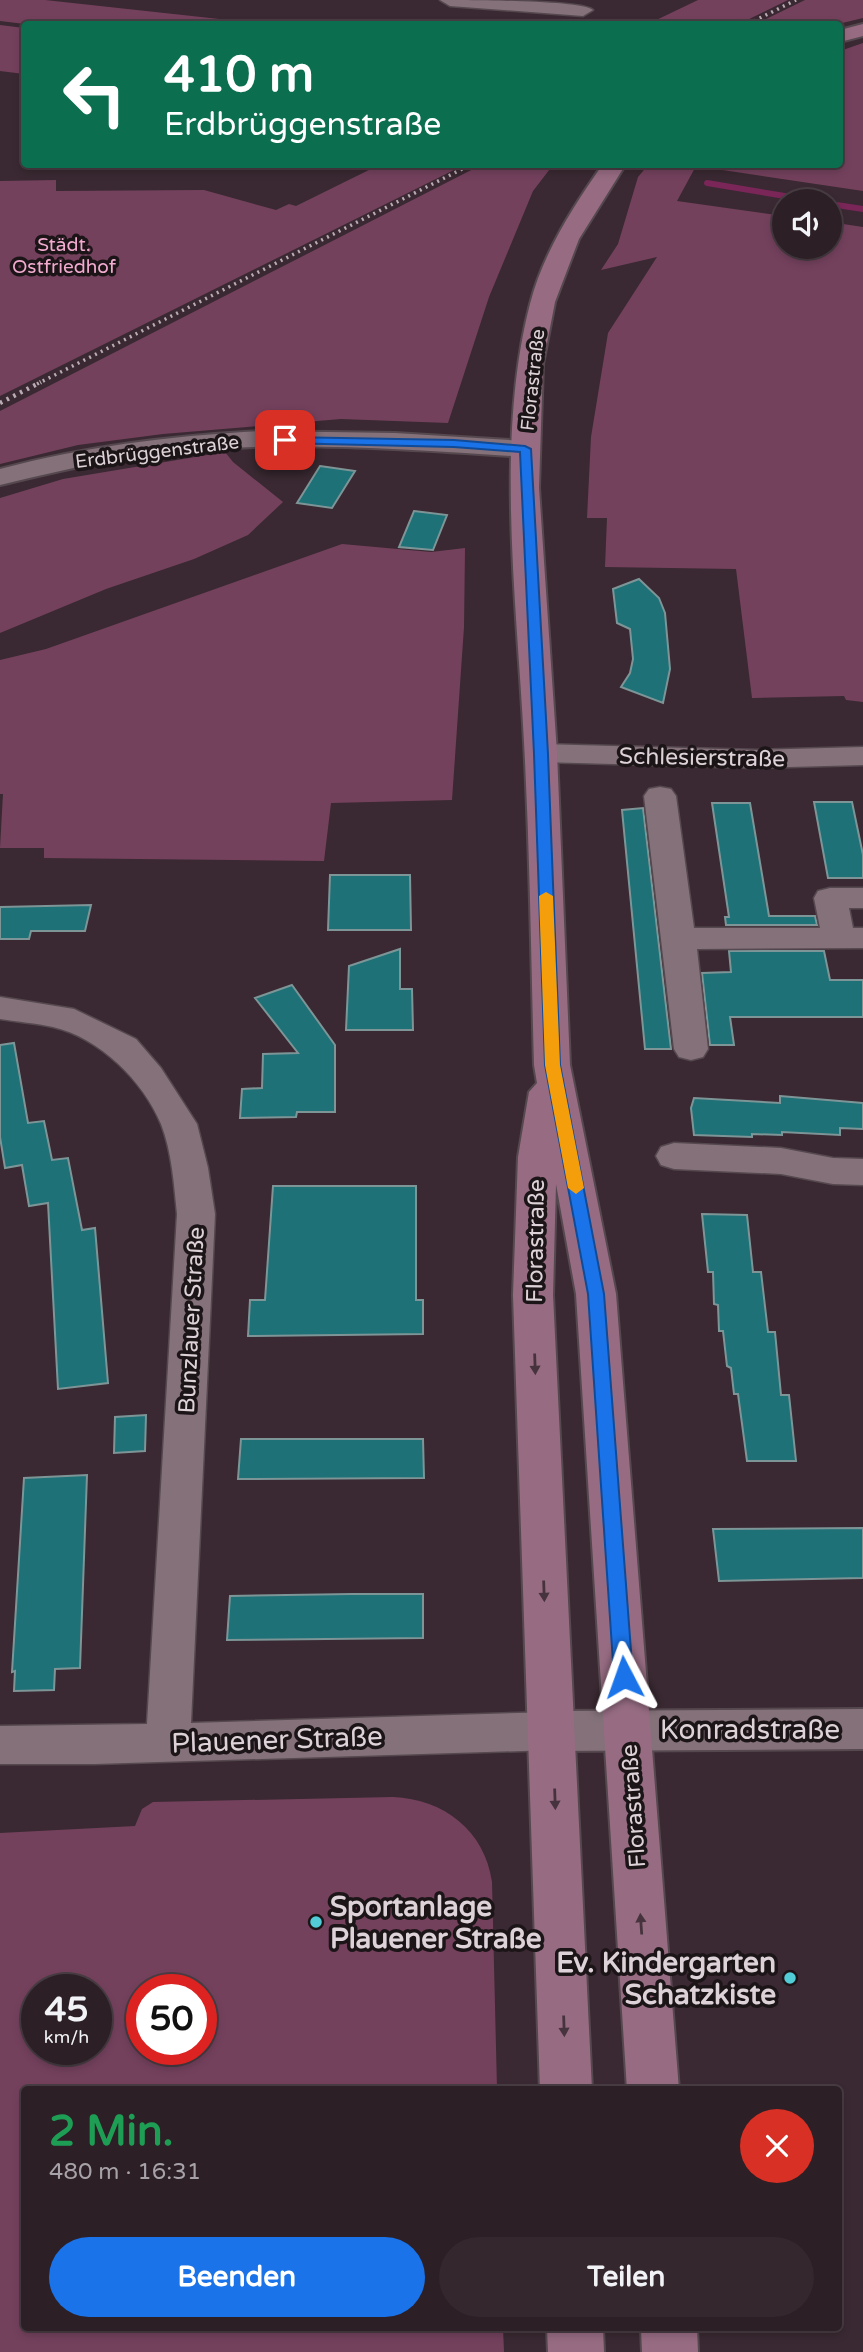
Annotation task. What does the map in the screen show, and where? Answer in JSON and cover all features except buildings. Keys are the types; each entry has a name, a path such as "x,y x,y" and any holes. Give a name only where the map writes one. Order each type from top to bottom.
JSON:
{"main road":[{"path":"843,35 863,30"},
{"name":"Florastraße","path":"611,169 567,239 543,302 530,364 525,449 541,754 552,1065 596,1294 653,2086"},
{"name":"Florastraße","path":"552,1065 537,1157 533,1295 566,2086"},
{"path":"575,2331 576,2352"},
{"path":"669,2331 670,2352"}],"street":[{"path":"450,0 583,11"},
{"name":"Erdbrüggenstraße","path":"0,477 106,454 179,444 248,440 454,444 525,449"},
{"name":"Schlesierstraße","path":"541,754 757,759 863,757"},
{"path":"660,796 691,1049"},
{"path":"679,939 851,938 830,898 863,898"},
{"name":"Bunzlauer Straße","path":"0,1008 62,1017 124,1047 149,1076 179,1125 190,1168 197,1214 168,1743"},
{"path":"674,1156 781,1161 833,1171 863,1172"},
{"name":"Konradstraße","path":"553,1731 863,1729"},
{"name":"Plauener Straße","path":"0,1745 168,1743 553,1731"}],"green space":[{"path":"0,0 45,0 237,21 21,21 21,24 0,21"},
{"path":"698,0 788,0 745,21 654,21"},
{"path":"805,0 863,0 863,18 843,23 762,21"},
{"path":"0,25 21,28 21,74 0,71"},
{"path":"863,43 863,191 709,168 843,168 843,50"},
{"name":"Städt. Ostfriedhof","path":"373,168 458,168 0,396 0,181 56,180 56,191 204,190 276,210 289,204 296,206"},
{"path":"475,168 551,168 533,191 489,297 448,423 341,419 163,434 78,445 0,464 0,411"},
{"path":"646,168 695,168 677,201 772,214 772,259 842,259 842,224 863,227 863,702 846,700 844,696 752,698 736,569 605,567 607,518 587,518 591,437 608,333 657,257 601,270 618,244 638,177"},
{"path":"225,452 233,462 283,502 248,535 194,559 106,589 0,633 0,498 63,479"},
{"path":"342,544 431,552 465,548 464,627 452,800 331,803 324,861 44,858 44,848 0,848 3,794 0,794 0,660 46,649"},
{"path":"393,1797 429,1804 459,1821 481,1847 492,1882 497,2086 21,2086 21,2331 503,2331 504,2352 0,2352 0,1833 135,1826 142,1809 153,1802"}],"waterway":[{"path":"707,183 772,194"},
{"path":"842,206 863,209"}],"railway":[{"path":"754,21 796,0"},
{"path":"37,384 464,168"},
{"path":"0,403 41,382"}],"slow traffic":[{"path":"546,896 552,1065 576,1188"}],"place":[{"name":"Sportanlage Plauener Straße","path":"316,1922"},
{"name":"Ev. Kindergarten Schatzkiste","path":"790,1978"}],"route":[{"path":"285,440 454,444 525,449 541,754 552,1065 596,1294 624,1677"}]}
